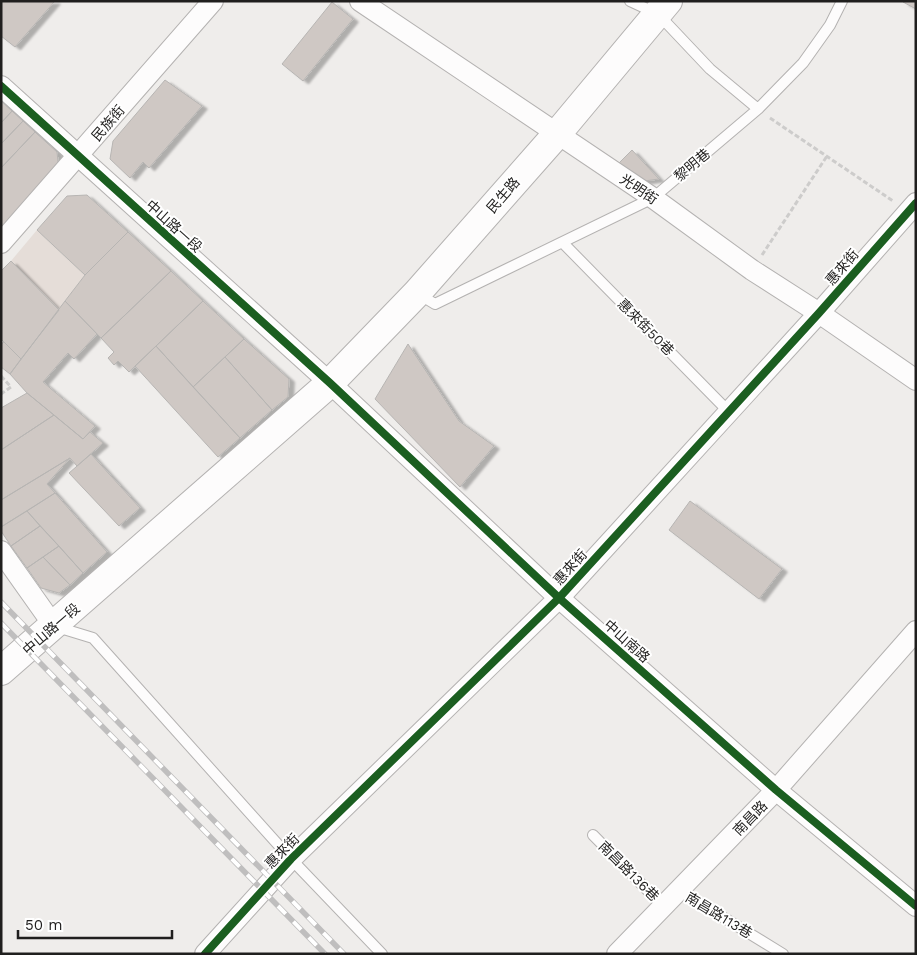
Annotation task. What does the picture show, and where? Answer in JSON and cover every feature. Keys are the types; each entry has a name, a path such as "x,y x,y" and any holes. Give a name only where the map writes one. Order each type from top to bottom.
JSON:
{"street":[{"name":"民族街","path":"1,243 213,1"},
{"name":"光明街","path":"360,1 653,198 752,270 819,313 916,380"},
{"name":"民生路","path":"330,383 417,293 663,8"},
{"name":"中山路一段","path":"1,86 330,383 1,672"},
{"name":"惠來街","path":"205,954 291,859 560,598 819,313 912,207"},
{"name":"中山南路","path":"330,383 560,598 776,790 916,906"},
{"path":"1,551 54,626"},
{"name":"南昌路","path":"617,954 776,790 916,631"}],"lane":[{"path":"630,1 663,8 710,69 758,110"},
{"name":"黎明巷","path":"417,293 434,304 653,198 758,110 803,63 830,26 842,1"},
{"name":"惠來街50巷","path":"563,243 729,412"},
{"path":"54,626 93,638 291,859 382,954"},
{"name":"南昌路136巷","path":"593,835 664,907"},
{"name":"南昌路113巷","path":"680,891 783,954"}],"path":[{"path":"758,110 826,156 912,207"},
{"path":"752,270 826,156"},
{"path":"1,376 11,387 1,394"}],"shaded area":[{"path":"37,230 85,275 59,310 11,261"}],"building":[{"path":"1,1 55,1 15,47 1,36"},
{"path":"904,1 916,1 916,9 903,2"},
{"path":"332,2 353,19 303,81 282,64"},
{"path":"165,80 202,106 149,168 143,162 130,178 110,159 113,141"},
{"path":"1,101 12,111 1,123"},
{"path":"12,111 23,121 1,144 1,123"},
{"path":"23,121 35,132 1,168 1,144"},
{"path":"35,132 57,152 59,171 1,233 1,168"},
{"path":"632,150 659,179 637,182 619,163"},
{"path":"87,195 128,232 85,275 37,230 67,196"},
{"path":"128,232 171,271 101,338 65,301 85,275"},
{"path":"11,261 59,310 21,359 1,339 1,271"},
{"path":"171,271 203,301 129,372 118,361 114,365 108,358 114,352 101,338"},
{"path":"65,301 97,334 74,359 68,353 43,382 95,426 83,439 27,393 10,374"},
{"path":"203,301 244,339 193,387 156,346"},
{"path":"244,339 289,379 288,397 272,410 225,357"},
{"path":"4,342 21,359 10,374 1,367 1,344"},
{"path":"408,344 459,421 494,446 460,487 375,399"},
{"path":"156,346 240,438 218,457 135,366"},
{"path":"225,357 272,410 240,438 193,387"},
{"path":"27,393 54,415 1,450 1,408"},
{"path":"54,415 83,439 90,432 103,443 77,466 70,458 1,500 1,450"},
{"path":"91,454 140,508 119,526 69,473"},
{"path":"70,458 47,484 55,493 1,527 1,500"},
{"path":"55,493 107,552 83,573 27,511"},
{"path":"690,501 782,569 759,599 669,530"},
{"path":"27,511 40,526 11,546 1,531 1,527"},
{"path":"40,526 59,546 27,568 11,546"},
{"path":"59,546 83,573 70,585 43,557"},
{"path":"43,557 70,585 59,593 41,588 27,568"}],"railway":[{"path":"1,602 344,954"},
{"path":"1,623 325,954"}],"cycle path":[{"path":"1,86 330,383 559,598 776,790 916,906"},
{"path":"205,954 291,859 559,598 819,313 916,203"}]}
